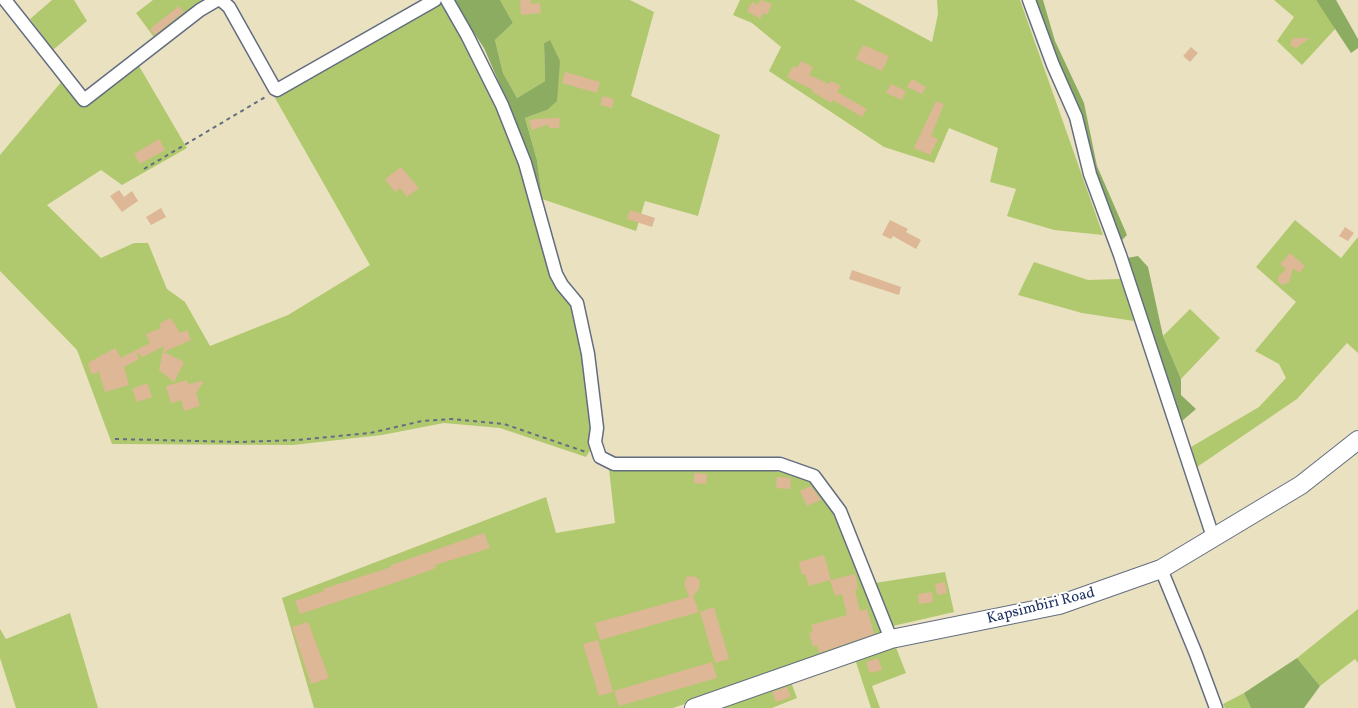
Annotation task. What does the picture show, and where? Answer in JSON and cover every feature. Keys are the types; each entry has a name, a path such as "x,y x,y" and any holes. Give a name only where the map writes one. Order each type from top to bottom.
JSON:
{"street":[{"path":"5,0 84,100 200,10 219,0 229,7 274,89 277,90 435,0"},
{"path":"446,0 467,34 502,105 525,163 556,274 562,286 577,303 588,354 597,428 595,442 600,457 614,464 780,464 814,476 840,511 891,639"},
{"path":"1030,0 1053,65 1076,117 1090,174 1120,254 1214,537"},
{"name":"Kapsimbiri Road","path":"694,708 891,639 1060,605 1161,569 1301,485 1358,440"},
{"path":"1161,569 1216,708"}],"path":[{"path":"144,169 277,90"},
{"path":"115,439 240,442 297,440 370,432 422,421 451,419 504,424 600,457"}],"green space":[{"path":"52,0 74,0 87,21 53,50 30,19"},
{"path":"153,0 207,0 156,40 136,13"},
{"path":"452,0 500,0 513,23 495,40 503,73 517,98 545,81 544,43 550,40 560,61 557,101 547,110 525,118 537,160 542,199 516,122 484,48"},
{"path":"500,0 630,0 654,12 631,96 720,135 698,216 645,201 636,231 542,199 537,160 525,118 547,110 550,40 544,43 545,81 517,98 503,73 495,40 513,23"},
{"path":"740,0 854,0 932,42 938,14 937,0 1020,0 1103,235 1054,230 1007,216 1016,189 990,182 998,148 949,128 934,163 884,147 769,71 781,47 752,23 733,15"},
{"path":"1035,0 1043,0 1055,41 1084,103 1097,166 1127,235 1121,241 1057,68"},
{"path":"1274,0 1316,0 1336,28 1302,65 1277,41 1294,17"},
{"path":"1316,0 1336,0 1358,39 1358,48 1351,53"},
{"path":"442,2 465,40 510,137 555,283 574,307 587,378 591,449 586,457 500,428 444,423 382,435 293,445 112,444 77,350 0,271 0,155 62,81 84,108 139,66 187,148 122,185 101,170 47,205 101,258 134,243 148,243 167,289 185,302 210,346 288,315 370,265 275,98"},
{"path":"1295,220 1341,258 1358,237 1358,353 1347,343 1297,399 1197,467 1191,447 1259,407 1286,378 1279,364 1255,351 1296,302 1256,267"},
{"path":"1138,256 1148,267 1163,336 1181,379 1181,395 1196,409 1182,421 1127,258"},
{"path":"1034,262 1088,280 1121,279 1134,321 1082,313 1018,295"},
{"path":"1190,309 1220,338 1181,379 1163,336"},
{"path":"676,466 775,471 803,475 818,484 828,501 884,636 673,708 314,708 282,598 546,497 556,533 615,523 609,469"},
{"path":"945,572 954,612 893,626 875,583"},
{"path":"1358,609 1358,663 1355,659 1320,686 1297,658"},
{"path":"70,613 98,708 16,708 0,658 0,629 6,639"},
{"path":"895,645 906,673 872,686 880,708 871,708 855,659"},
{"path":"1297,658 1320,686 1304,708 1251,708 1244,693"},
{"path":"791,682 797,698 772,708 714,708"},
{"path":"1244,693 1251,708 1225,708 1223,704"}],"building":[{"path":"520,0 531,0 531,4 540,3 541,13 521,15"},
{"path":"760,0 772,4 767,15 763,13 760,19 747,11 752,2 758,5"},
{"path":"179,6 184,12 155,35 150,29"},
{"path":"1294,38 1310,38 1296,48 1291,46 1291,41"},
{"path":"863,45 889,56 882,71 856,59"},
{"path":"1191,47 1198,53 1190,62 1183,56"},
{"path":"801,61 813,67 809,75 829,84 831,81 841,86 837,92 867,109 862,117 833,100 832,103 812,92 813,90 787,77 793,66 797,68"},
{"path":"565,72 600,82 597,93 562,83"},
{"path":"912,79 926,87 922,94 907,87"},
{"path":"891,84 906,91 902,100 886,93"},
{"path":"603,96 614,99 612,108 600,105"},
{"path":"936,101 944,104 931,136 938,139 930,155 914,148"},
{"path":"560,118 559,128 549,128 549,124 532,130 529,121 534,119"},
{"path":"159,139 165,150 140,164 134,154"},
{"path":"401,167 419,188 407,197 400,188 395,192 385,179"},
{"path":"119,190 124,197 132,191 138,201 122,212 110,196"},
{"path":"161,208 166,217 151,225 146,217"},
{"path":"630,210 655,218 652,227 627,219"},
{"path":"890,220 908,229 906,232 921,240 916,249 893,236 891,239 882,235"},
{"path":"1345,227 1354,233 1348,241 1339,236"},
{"path":"1290,253 1305,266 1299,273 1293,268 1289,282 1282,285 1278,281 1278,277 1286,269 1280,264"},
{"path":"852,270 901,287 899,295 849,279"},
{"path":"171,318 180,333 187,330 191,340 164,352 184,362 174,382 159,370 164,346 143,357 136,352 139,359 124,367 129,385 105,392 99,372 91,374 88,363 115,348 121,358 150,343 146,334 161,328 159,324"},
{"path":"187,380 188,384 204,381 196,393 200,406 184,411 181,400 171,403 166,386"},
{"path":"147,383 152,397 137,402 132,389"},
{"path":"694,473 707,474 706,484 694,483"},
{"path":"777,477 791,478 790,489 776,488"},
{"path":"811,486 821,500 807,506 800,491"},
{"path":"484,533 490,548 435,565 436,568 300,614 295,601 324,591 323,589 391,567 391,565"},
{"path":"824,555 831,580 855,574 858,589 855,590 860,611 867,609 874,634 819,653 817,645 813,647 809,633 813,632 811,625 847,615 842,594 835,596 830,580 809,586 805,574 802,575 799,562"},
{"path":"687,576 696,577 700,581 699,589 693,596 699,612 600,640 595,623 689,597 684,584"},
{"path":"945,582 947,593 937,595 935,584"},
{"path":"932,592 933,602 919,604 918,594"},
{"path":"714,607 729,659 715,663 700,612"},
{"path":"308,622 329,678 311,684 292,627"},
{"path":"598,640 613,692 599,696 583,644"},
{"path":"878,658 882,670 870,673 866,662"},
{"path":"712,662 717,678 619,706 614,691"},
{"path":"787,687 791,697 776,702 772,692"}]}
